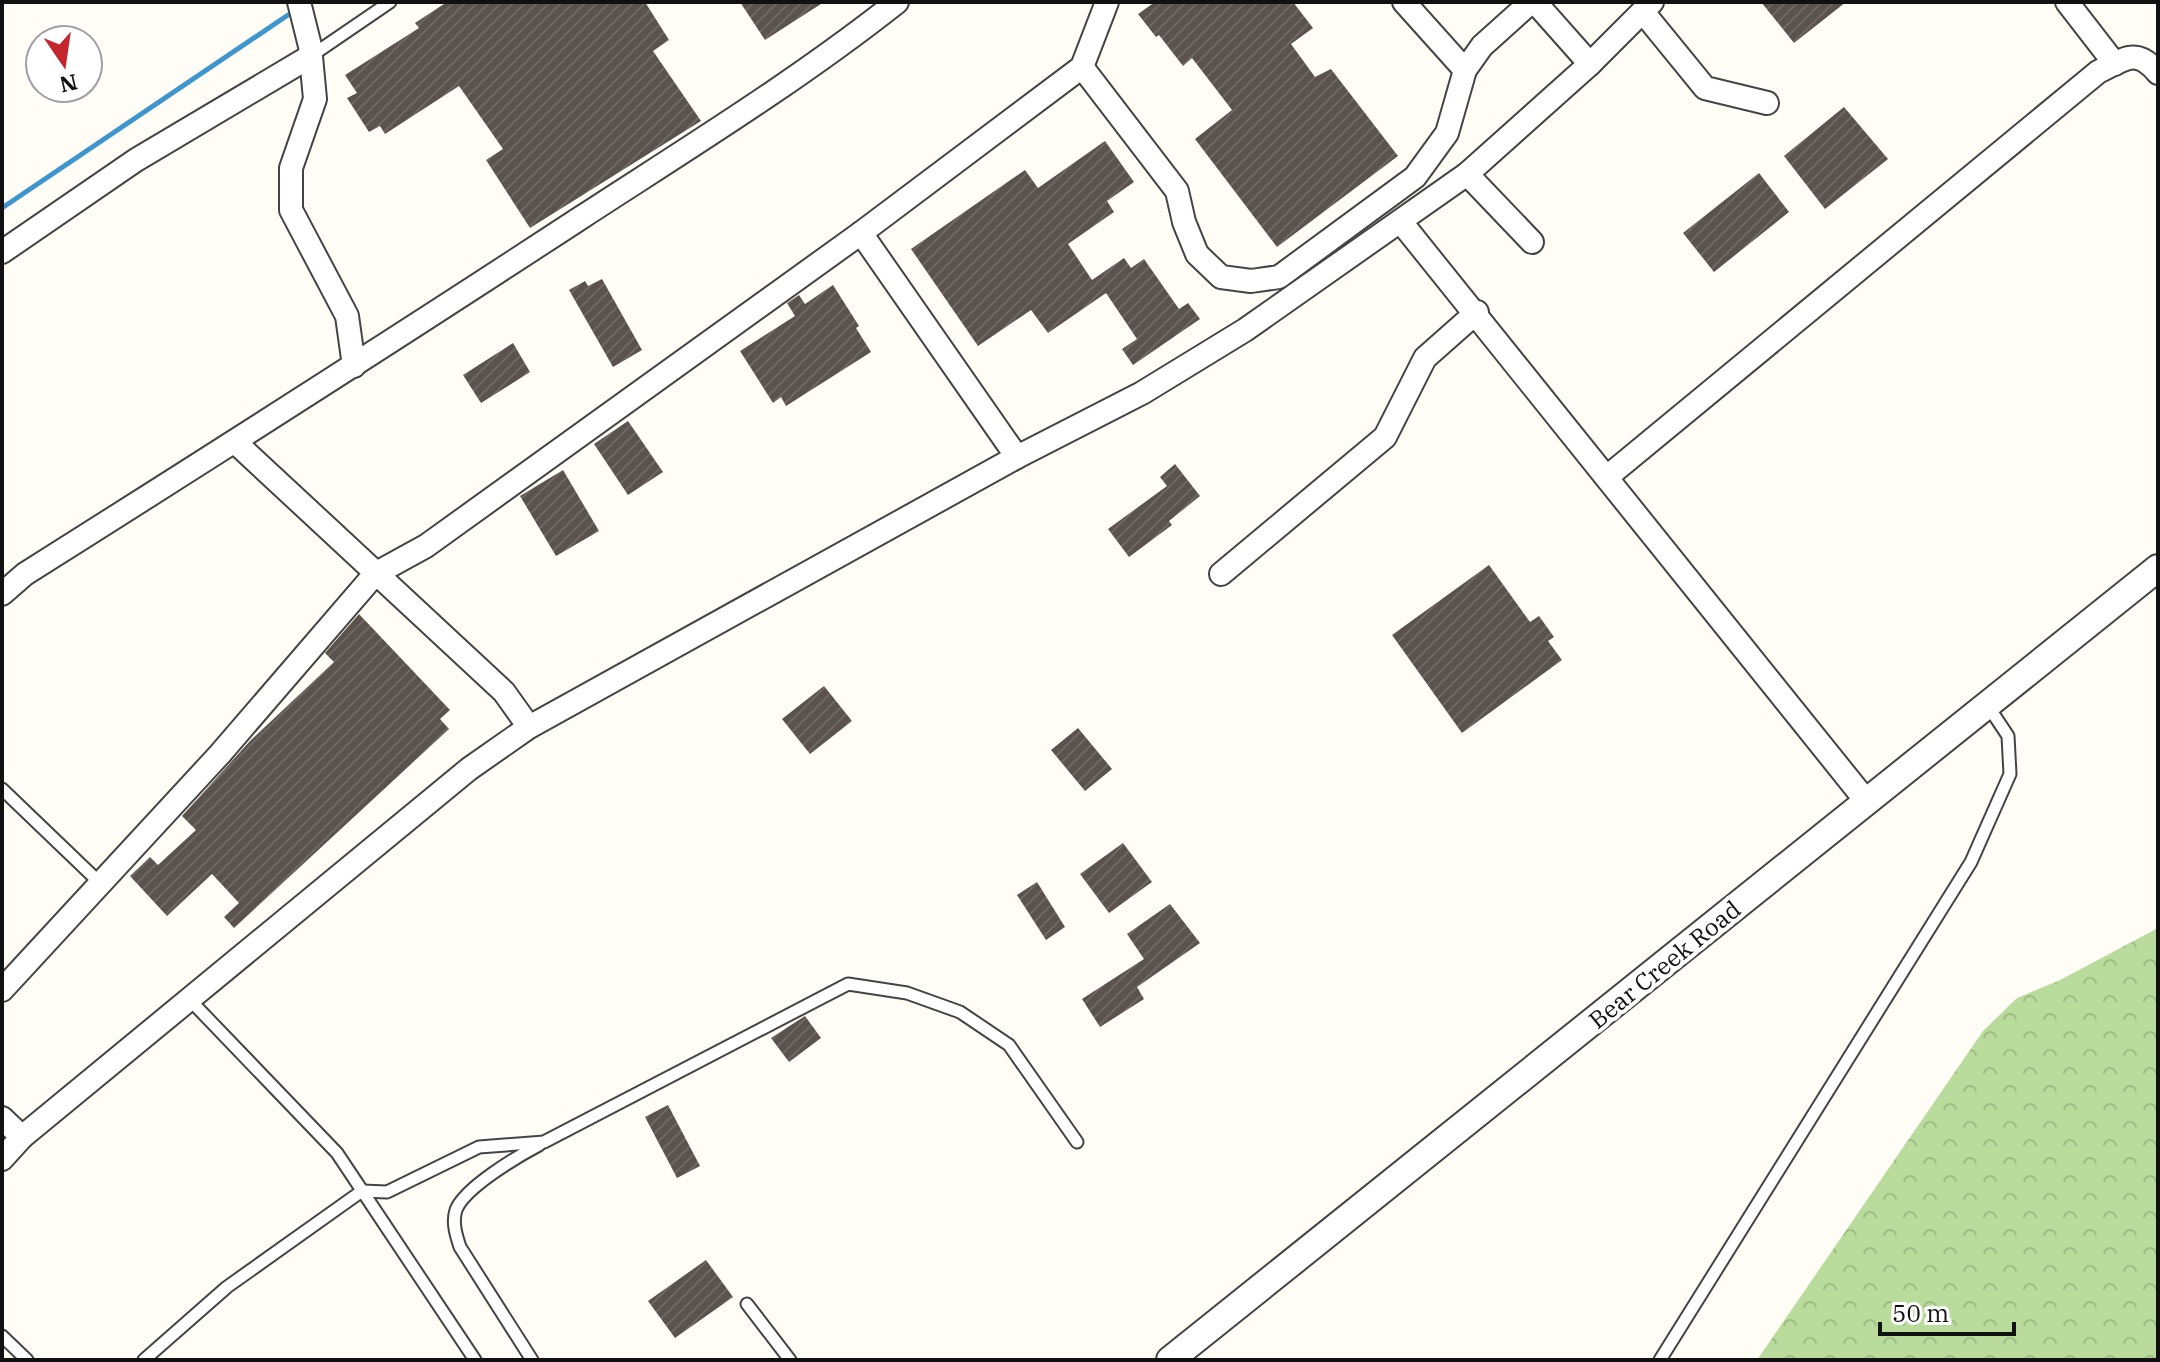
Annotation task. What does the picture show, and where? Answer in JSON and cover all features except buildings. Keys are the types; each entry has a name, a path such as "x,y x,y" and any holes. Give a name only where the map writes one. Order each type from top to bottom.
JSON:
{"street":[{"path":"299,2 311,56 315,99 291,168 291,210 347,316 354,366"},
{"path":"2,594 25,574 354,366 851,38 897,2"},
{"path":"2,990 220,754 375,574 426,546 861,233 1082,67 1107,2"},
{"path":"1404,2 1465,70"},
{"path":"1082,67 1177,191 1184,222 1197,254 1221,277 1251,281 1279,277 1415,177 1447,133 1465,70 1482,46 1533,2 1590,64"},
{"path":"2067,2 2115,64"},
{"path":"2,1159 22,1137 469,769 529,727 1017,457 1155,385 1245,330 1467,174 1590,64 1648,7 1705,88 1767,103"},
{"path":"2,252 136,160 311,56"},
{"path":"1607,477 2098,72 2131,56 2146,59 2158,73"},
{"path":"1467,174 1532,242"},
{"path":"1401,222 1477,312 1867,802"},
{"path":"861,233 1017,457"},
{"path":"1221,574 1385,437 1425,358 1477,312"},
{"path":"235,442 504,692 529,727"},
{"name":"Bear Creek Road","path":"1170,1360 2158,568"},
{"path":"2,1118 22,1137"}],"lane":[{"path":"311,56 390,2"},
{"path":"1660,1360 1971,862 2010,774 2008,736 1988,706"},
{"path":"2,789 100,883"},
{"path":"532,1360 460,1247 455,1231 455,1214 460,1202 508,1161 848,984 907,993 960,1012 1009,1045 1077,1142"},
{"path":"190,1000 337,1153 475,1360"},
{"path":"144,1360 227,1287 362,1191 387,1192 479,1147 544,1142"},
{"path":"747,1304 790,1360"},
{"path":"2,1336 25,1359"}],"green space":[{"path":"2158,928 2158,1360 1757,1360 1983,1031 2017,998 2060,980"}],"waterway":[{"path":"2,208 288,15"}]}
